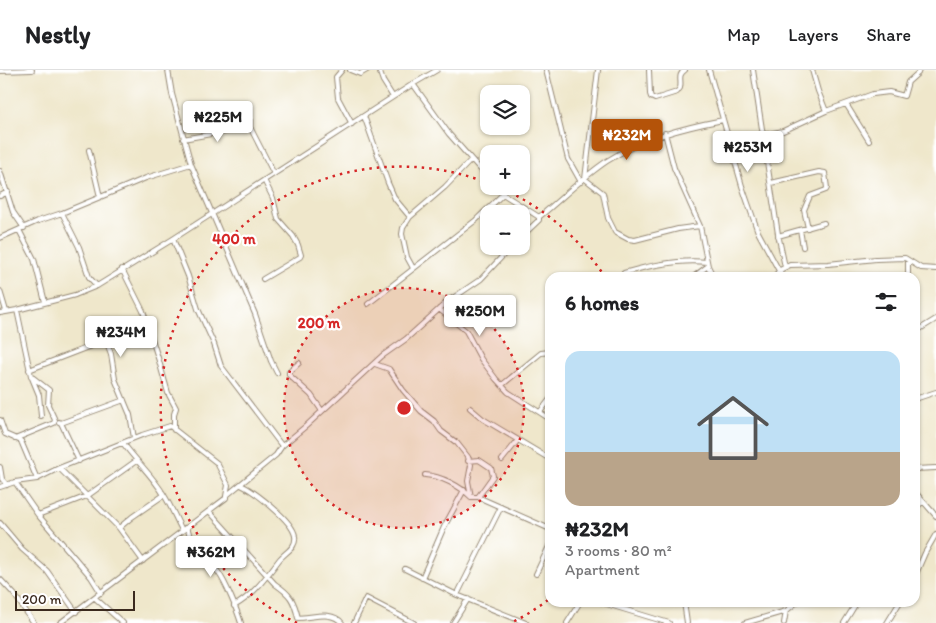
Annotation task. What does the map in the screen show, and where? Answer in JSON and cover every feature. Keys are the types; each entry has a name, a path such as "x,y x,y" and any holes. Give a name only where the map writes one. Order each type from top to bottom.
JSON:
{"street":[{"path":"0,71 32,70"},
{"path":"168,70 183,139 191,164 255,314 277,373"},
{"path":"342,70 336,77 337,94 352,124"},
{"path":"350,70 360,74 367,70"},
{"path":"379,70 383,81 393,97"},
{"path":"0,313 75,295 96,286 437,70"},
{"path":"546,70 568,159 581,182"},
{"path":"585,178 598,70"},
{"path":"649,70 650,94 655,99 677,92 680,88 680,77 685,70"},
{"path":"709,70 742,186 758,232 780,270 785,267 905,258 921,268 936,269"},
{"path":"753,70 778,236 785,267"},
{"path":"812,70 826,111"},
{"path":"764,135 783,131 826,111 873,94 889,92 904,96 908,82 919,70"},
{"path":"414,84 436,118 480,170"},
{"path":"846,104 869,141"},
{"path":"250,106 250,128 274,174"},
{"path":"364,116 395,199 410,217"},
{"path":"530,228 539,220 539,217 607,161 636,145 665,133 723,120"},
{"path":"183,139 250,128"},
{"path":"665,133 674,168 700,226 711,272"},
{"path":"89,150 100,197"},
{"path":"413,268 407,259 402,234 403,228 410,217 439,193 471,160"},
{"path":"0,238 146,178 191,164"},
{"path":"0,171 13,212 34,260 45,302"},
{"path":"770,183 819,172 825,173 826,190 810,196 804,210 808,228"},
{"path":"585,178 602,193 608,218 615,232 628,239 634,240 678,229 700,226"},
{"path":"263,279 300,257 301,254 293,236 278,219 273,198 264,180"},
{"path":"0,196 8,192"},
{"path":"368,304 476,220 503,195"},
{"path":"506,195 539,217"},
{"path":"62,213 79,247 89,277 96,286"},
{"path":"778,236 824,223"},
{"path":"800,230 803,247"},
{"path":"172,239 188,276 198,309 214,344 221,366 282,446"},
{"path":"60,623 226,498 375,364 439,310 480,279 503,255"},
{"path":"628,272 652,265 691,260 708,264"},
{"path":"908,260 908,272"},
{"path":"699,272 708,264"},
{"path":"122,269 143,310 160,361 168,393 176,408 174,430"},
{"path":"0,291 6,312"},
{"path":"17,310 29,370 39,394 41,416"},
{"path":"439,310 466,331 481,359 513,395 545,416"},
{"path":"920,329 936,319"},
{"path":"29,370 146,322"},
{"path":"106,340 115,379 130,416 134,438"},
{"path":"502,384 541,353 545,353"},
{"path":"299,363 289,372 289,375 311,395 322,411"},
{"path":"375,364 388,368 403,390 418,407 434,421 441,431 457,443 468,457 470,465 468,481 471,497"},
{"path":"31,376 49,390 48,406 55,420 61,423 79,461"},
{"path":"920,397 936,392"},
{"path":"61,423 124,400"},
{"path":"540,412 545,406"},
{"path":"470,408 484,419 545,456"},
{"path":"0,420 2,434 21,441 37,479"},
{"path":"15,439 54,423 55,420"},
{"path":"0,488 15,482 37,479 59,468 134,438 170,426 217,463 228,485 226,496"},
{"path":"502,460 518,440"},
{"path":"124,443 164,495 201,553 218,571 242,623"},
{"path":"468,460 479,460 491,468 493,476 478,497"},
{"path":"38,515 87,496 136,461"},
{"path":"0,467 2,479 7,485"},
{"path":"59,468 119,528 143,560"},
{"path":"920,469 936,468"},
{"path":"425,475 434,476 464,490 471,497 478,497 545,527"},
{"path":"15,482 38,515 91,577 101,593"},
{"path":"234,606 241,602 268,576 280,559 294,546 295,536 293,529 270,505 250,489 241,485"},
{"path":"422,578 444,527 464,490"},
{"path":"119,528 164,495"},
{"path":"920,498 936,516"},
{"path":"457,595 500,507"},
{"path":"209,511 275,584 288,593 295,606 298,618 314,617 323,614 342,623"},
{"path":"0,523 22,549 47,571 76,612"},
{"path":"920,563 936,534"},
{"path":"536,574 545,555"},
{"path":"405,569 457,595 526,623"},
{"path":"0,579 14,594 34,623"},
{"path":"95,598 123,623"},
{"path":"354,623 366,598 414,623"},
{"path":"452,623 468,599"},
{"path":"567,623 577,607"},
{"path":"616,607 669,623"},
{"path":"685,607 687,623"},
{"path":"745,623 786,611 791,607"},
{"path":"844,623 854,607"},
{"path":"887,623 897,607"},
{"path":"784,623 786,611"}]}
